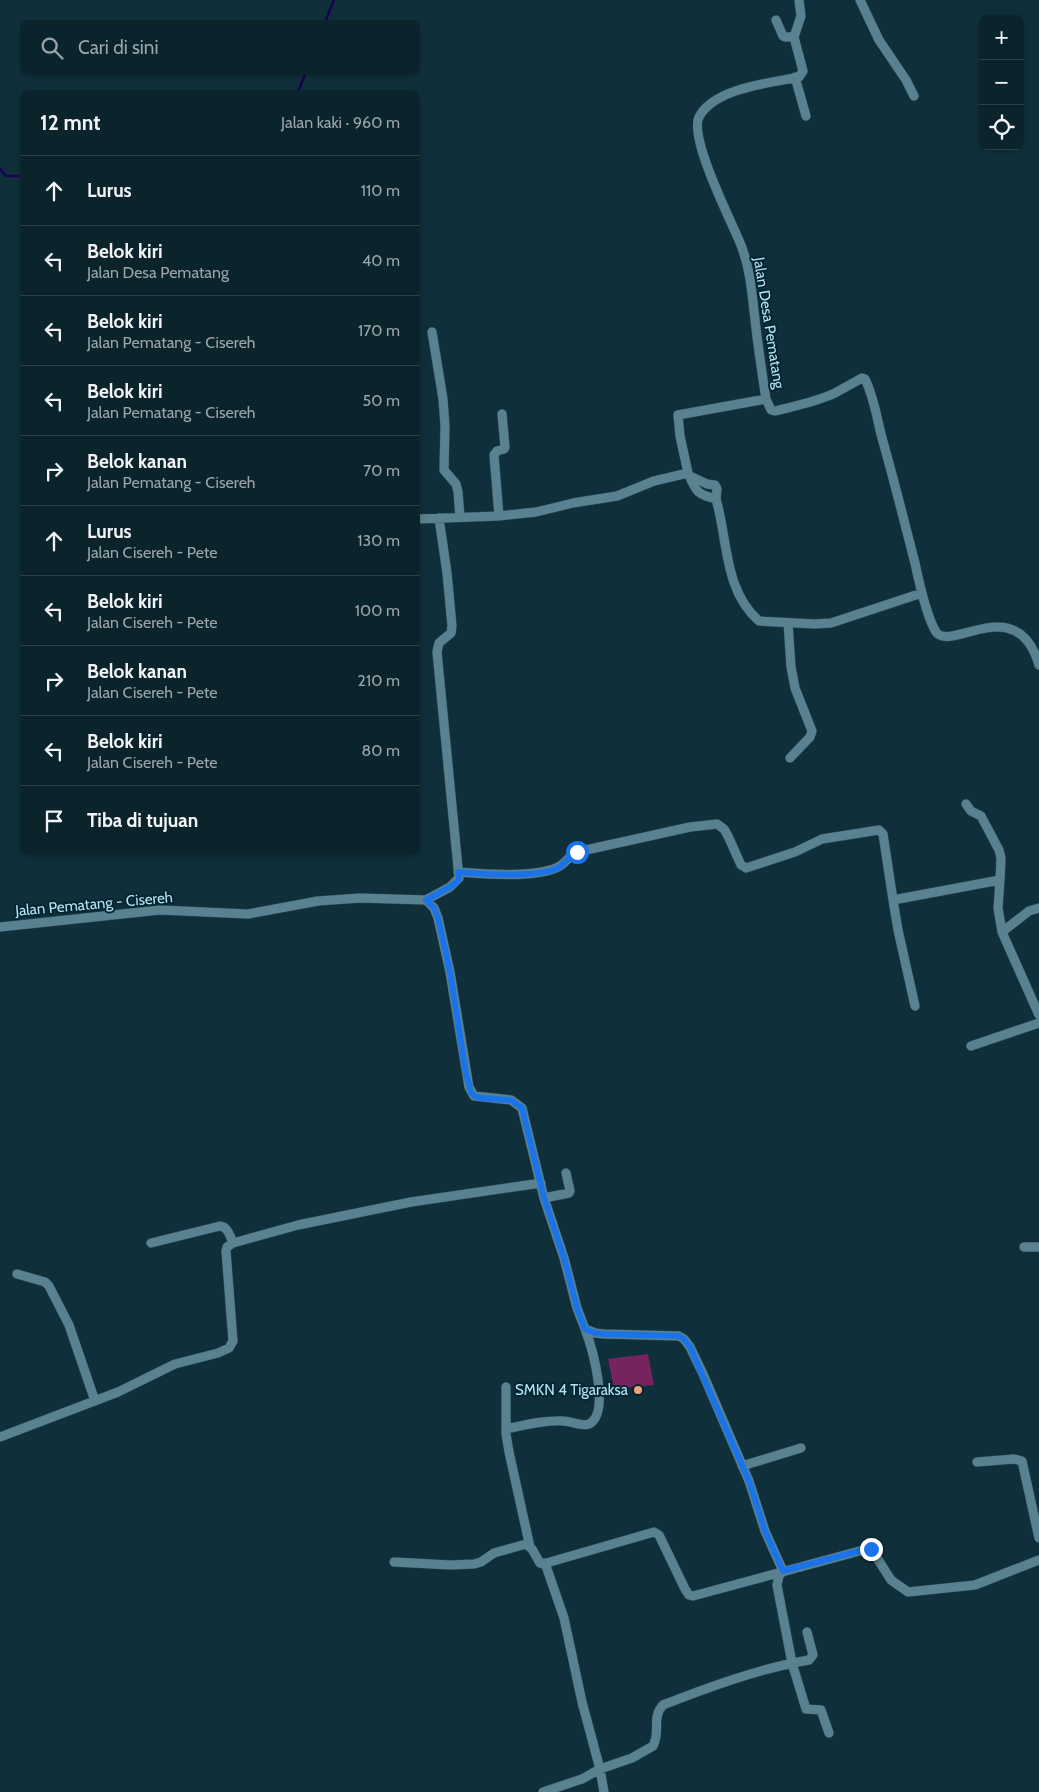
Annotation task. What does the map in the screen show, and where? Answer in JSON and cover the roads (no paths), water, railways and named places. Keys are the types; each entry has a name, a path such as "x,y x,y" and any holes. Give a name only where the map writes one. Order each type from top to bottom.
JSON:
{"street":[{"path":"799,0 801,16 794,37 803,71 802,74 795,77 806,116"},
{"path":"860,0 878,40 910,87 914,96"},
{"path":"776,20 783,36 794,37"},
{"name":"Jalan Desa Pematang","path":"689,475 680,436 678,415 766,399 746,258 712,180 697,123 703,111 723,96 749,87 795,77"},
{"path":"432,332 443,399 445,426 443,467 445,473 456,484 460,517"},
{"path":"766,399 772,410 775,411 816,400 862,378 865,379 897,492 922,593 933,626 941,636 947,638 977,629 995,627 1013,630 1026,639 1039,665"},
{"path":"499,516 494,455 496,451 505,447 502,414"},
{"path":"420,519 499,516 536,512 573,503 617,496 654,481 689,475 707,484 715,484 728,562 734,583 752,615 759,621 831,623 922,593"},
{"path":"689,475 695,490 702,496 716,499"},
{"path":"438,518 447,573 452,626 451,633 439,644 437,652 459,878 456,883 426,900 434,908 438,918 450,972 466,1074 471,1092 474,1096 481,1098 511,1100 522,1108 544,1198 564,1258 577,1308 590,1341 600,1396 599,1412 590,1424 584,1425 555,1420 506,1429"},
{"path":"788,623 791,668 795,688 812,731 810,737 790,758"},
{"path":"966,804 971,811 981,816 999,850 1001,858 998,908 1002,932 1039,1015"},
{"path":"458,872 521,874 555,869 577,852 690,827 717,824 724,829 741,864 746,868 795,852 822,839 879,830 884,834 898,930 916,1006"},
{"path":"893,900 1000,880"},
{"name":"Jalan Pematang - Cisereh","path":"0,927 160,910 248,914 325,900 360,898 426,900"},
{"path":"1002,932 1029,911 1039,908"},
{"path":"971,1046 1039,1024"},
{"path":"544,1198 569,1193 566,1173"},
{"path":"0,1437 138,1384 174,1364 218,1353 229,1348 234,1341 226,1251 227,1247 233,1243 298,1225 411,1202 541,1183"},
{"path":"151,1243 224,1226 233,1243"},
{"path":"1024,1247 1039,1247"},
{"path":"17,1274 45,1282 49,1286 69,1325 95,1401"},
{"path":"585,1329 604,1334 679,1336 684,1339 690,1347 742,1466 765,1531 783,1571"},
{"path":"506,1387 506,1429 509,1452 530,1547 540,1563 654,1532 659,1535 685,1589 689,1595 694,1596 870,1549 891,1580 901,1589 908,1592 975,1585 1039,1560"},
{"path":"742,1466 801,1448"},
{"path":"977,1462 1014,1459 1022,1461 1039,1538"},
{"path":"394,1562 450,1565 474,1564 503,1550 523,1544 530,1547"},
{"path":"545,1563 564,1618 604,1792"},
{"path":"783,1571 779,1576 777,1585 792,1663 806,1710 821,1710 829,1733"},
{"path":"542,1792 582,1780 600,1769 632,1758 653,1746 657,1737 655,1724 657,1714 664,1705 706,1689 792,1663 809,1660 813,1657 807,1632"}],"waterway":[{"path":"326,20 334,0"},
{"path":"299,90 305,75"},
{"path":"0,169 6,176 20,176"}],"place":[{"name":"SMKN 4 Tigaraksa","path":"638,1390"}]}
